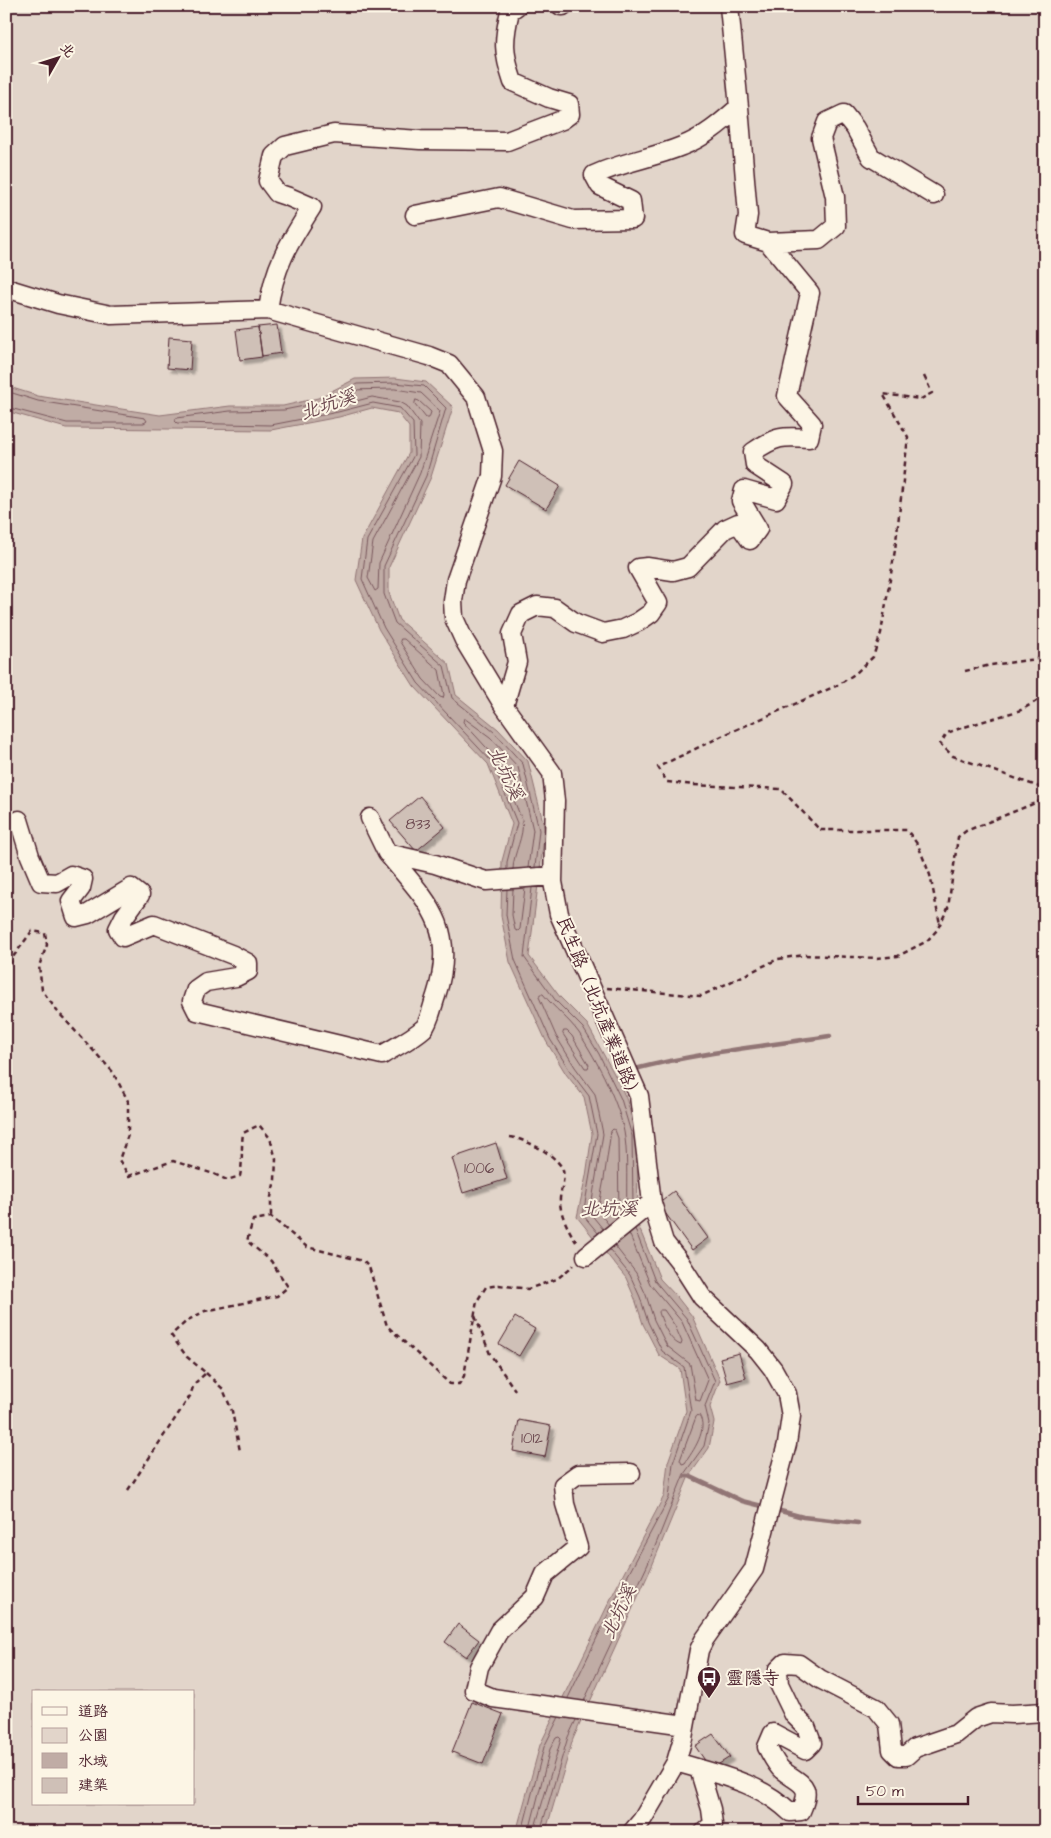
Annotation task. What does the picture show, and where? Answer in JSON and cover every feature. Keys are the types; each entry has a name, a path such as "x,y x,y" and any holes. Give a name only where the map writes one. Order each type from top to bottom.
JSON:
{"street":[{"path":"268,310 270,292 277,268 288,244 312,207 278,193 268,181 274,156 285,146 334,134 420,140 507,141 562,120 570,114 569,104 549,98 513,82 504,52 506,27 510,11 517,6"},
{"path":"729,6 748,214 745,235 768,242 819,240 836,226 835,197 821,138 827,122 844,114 855,128 871,157 934,195"},
{"path":"415,215 499,198 573,220 633,219 631,201 600,186 594,174 613,166 650,157 684,145 719,125 739,106"},
{"path":"504,706 517,662 512,634 521,614 537,606 554,608 576,623 603,633 623,629 651,613 658,603 638,568 647,567 673,571 688,567 725,529 738,523 750,540 758,529 741,501 744,490 776,499 784,484 755,464 753,452 771,439 809,438 812,424 787,396 810,293 768,242"},
{"name":"民生路（北坑產業道路）","path":"6,288 58,304 111,315 268,310 428,356 448,364 476,397 492,451 492,476 456,580 453,600 454,618 464,640 504,706 552,773 555,801 553,876 559,914 639,1096 652,1202 664,1242 679,1261 702,1298 758,1350 773,1369 787,1394 791,1416 787,1444 754,1569 699,1650 676,1762 642,1820 632,1832"},
{"path":"19,820 30,856 41,882 57,883 71,875 83,879 80,888 71,901 76,917 88,914 131,888 140,895 118,929 123,936 154,924 248,963 248,971 236,977 206,982 196,990 192,1001 197,1011 382,1055 425,1027 438,989 443,965 443,942 437,918 421,893 387,853 370,818"},
{"path":"387,853 435,864 486,881 553,876"},
{"path":"585,1256 651,1203"},
{"path":"631,1473 578,1474 563,1485 565,1504 578,1547 545,1574 535,1596 499,1631 479,1667 474,1690 493,1698 685,1725"},
{"path":"676,1762 731,1778 765,1792 778,1800 790,1812 801,1810 806,1798 806,1788 798,1780 781,1770 767,1747 773,1733 805,1750 812,1743 806,1727 794,1716 779,1684 778,1670 785,1663 799,1664 820,1679 876,1708 889,1724 892,1750 898,1756 906,1756 915,1748 956,1734 976,1718 991,1713 1045,1712"},
{"path":"699,1769 711,1809 713,1824 704,1832"}],"path":[{"path":"924,376 932,393 921,399 883,394 908,437 895,550 881,633 873,657 856,673 838,685 724,735 658,768 667,782 781,789 820,830 907,830 918,845 930,875 940,924"},
{"path":"965,670 1045,658"},
{"path":"1045,696 1021,710 947,734 940,744 953,756 1045,788"},
{"path":"591,987 701,996 778,959 804,955 877,958 898,956 927,941 937,930 948,908 958,838 966,831 1045,799"},
{"path":"6,973 13,957 32,931 45,933 47,945 40,966 42,990 57,1011 114,1072 128,1101 128,1135 119,1160 129,1176 173,1161 207,1171 227,1180 240,1176 243,1133 259,1125 270,1138 276,1159 275,1180 271,1197 271,1217"},
{"path":"240,1451 232,1411 223,1389 187,1357 171,1335 188,1320 205,1310 277,1296 288,1286 271,1261 247,1241 253,1220 271,1217 307,1247 363,1261 369,1267 387,1326 450,1384 458,1384 464,1376 477,1301 486,1287 499,1284 528,1289 557,1279 585,1256 567,1227 560,1203 564,1176 562,1167 545,1151 521,1138 510,1137"},
{"path":"475,1314 490,1354 515,1390"},
{"path":"128,1490 190,1396 194,1384 206,1373"}],"green space":[{"path":"6,6 1045,6 1045,1832 6,1832"}],"water":[{"name":"北坑溪","path":"395,378 426,382 453,407 431,477 389,567 389,593 399,620 449,664 456,695 498,729 528,761 545,830 529,956 560,997 587,1024 626,1098 637,1135 638,1225 660,1279 692,1316 720,1380 710,1407 714,1422 709,1448 689,1476 652,1566 573,1739 547,1827 548,1832 518,1832 517,1829 540,1745 614,1592 664,1496 668,1462 686,1411 680,1369 659,1355 643,1324 626,1278 577,1217 586,1176 592,1134 584,1097 566,1074 546,1041 510,962 501,916 502,861 512,824 488,764 414,686 379,630 356,580 362,539 409,453 409,427 398,413 372,408 339,417 271,430 66,428 6,411 6,386 38,396 160,415 230,406 283,406 318,398 355,379"}],"building":[{"path":"277,325 281,353 262,356 258,327"},
{"path":"258,327 262,357 240,360 236,330"},
{"path":"169,337 192,339 190,370 167,368"},
{"path":"519,461 560,486 546,509 505,485"},
{"path":"420,796 445,827 416,851 390,821"},
{"path":"496,1143 507,1179 463,1193 452,1158"},
{"path":"674,1191 708,1238 692,1250 658,1203"},
{"path":"515,1317 535,1329 519,1356 499,1344"},
{"path":"739,1353 746,1378 727,1383 720,1358"},
{"path":"519,1420 551,1426 545,1457 513,1451"},
{"path":"458,1624 479,1640 466,1657 445,1642"},
{"path":"472,1702 503,1714 483,1764 452,1752"},
{"path":"713,1734 730,1757 711,1769 695,1746"}],"waterway":[{"path":"631,1070 705,1054 830,1036"},
{"path":"685,1476 689,1476 742,1501 766,1507"},
{"path":"773,1509 803,1517 858,1523"}],"place":[{"name":"靈隱寺","path":"709,1699"}]}
